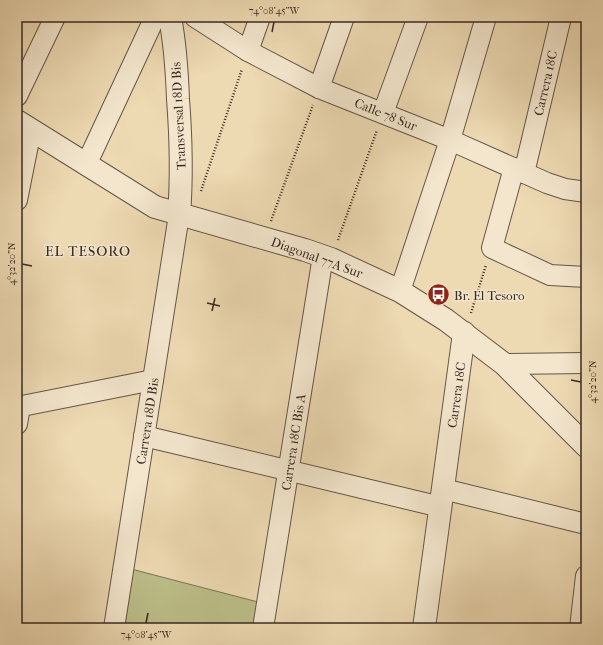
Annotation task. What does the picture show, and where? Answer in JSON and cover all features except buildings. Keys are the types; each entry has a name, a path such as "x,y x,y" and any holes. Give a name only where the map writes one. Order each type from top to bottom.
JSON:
{"street":[{"path":"17,96 56,17"},
{"path":"86,165 155,17"},
{"name":"Transversal 18D Bis","path":"170,17 177,74 180,121 181,189 186,216"},
{"name":"Calle 78 Sur","path":"195,17 248,51 319,88 450,140 565,189 586,192"},
{"path":"248,51 260,17"},
{"path":"319,88 344,17"},
{"path":"383,113 418,17"},
{"path":"400,291 450,140 486,17"},
{"name":"Carrera 18C","path":"492,248 519,170 561,17"},
{"path":"17,200 24,125"},
{"name":"Diagonal 77A Sur","path":"24,125 143,201 165,211 265,237 327,258 400,291 464,333 504,364 586,446"},
{"name":"Carrera 18D Bis","path":"114,628 153,380 186,216"},
{"path":"492,248 550,275 586,277"},
{"name":"Carrera 18C Bis A","path":"263,628 289,470 327,258"},
{"name":"Carrera 18C","path":"424,628 464,333"},
{"path":"504,364 586,363"},
{"path":"18,413 153,380"},
{"path":"144,436 289,470 586,524"},
{"path":"580,628 586,576"}],"path":[{"path":"186,216 248,51"},
{"path":"265,237 319,88"},
{"path":"327,258 383,113"},
{"path":"464,333 492,248"}],"green space":[{"path":"131,569 258,602 258,628 120,628"}],"place":[{"name":"Br. El Tesoro","path":"438,295"}],"district":[{"name":"EL TESORO","path":"88,251"}]}
